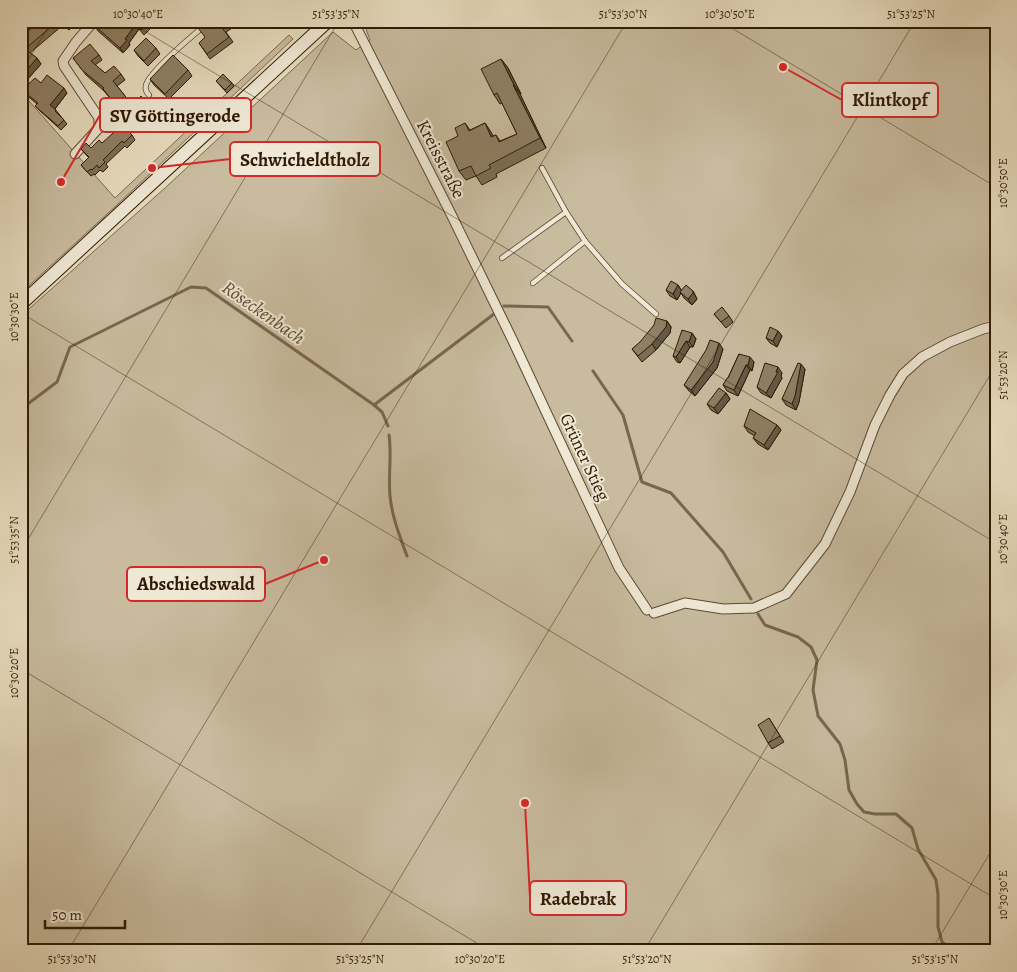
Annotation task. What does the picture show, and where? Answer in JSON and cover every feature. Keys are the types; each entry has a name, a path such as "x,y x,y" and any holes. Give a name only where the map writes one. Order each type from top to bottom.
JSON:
{"main road":[{"path":"21,304 328,21"}],"street":[{"path":"75,154 97,130 100,123 99,118 64,66 63,61 94,21"},
{"name":"Kreisstraße","path":"352,21 449,210 499,313"},
{"name":"Grüner Stieg","path":"499,313 619,568 651,611 685,603 723,609 754,608 786,594 825,544 850,492 875,425 903,374 922,357 950,342 996,326"}],"lane":[{"path":"149,95 145,87 148,80 169,57 210,21"},
{"path":"542,168 566,212 585,241 622,284 656,314"},
{"path":"502,258 566,212"},
{"path":"533,283 585,241"}],"shaded area":[{"path":"363,21 996,21 996,951 21,951 21,316 165,188 333,32 356,50 370,40"},
{"path":"289,35 293,39 21,293 21,92 115,198"}],"building":[{"path":"40,21 58,21 25,49 21,46 21,33 25,34"},
{"path":"61,21 69,21 66,25"},
{"path":"99,21 150,21 141,30 136,24 120,48 95,26"},
{"path":"207,21 232,21 222,28 229,37 207,54 199,43 205,37 198,28"},
{"path":"146,38 156,48 144,61 134,50"},
{"path":"90,44 99,55 91,61 105,73 114,66 121,74 113,81 129,101 133,104 141,96 149,105 141,112 139,110 124,123 115,113 119,109 104,88 82,70 73,58"},
{"path":"21,46 37,58 23,74 21,72"},
{"path":"173,55 188,70 165,94 150,79"},
{"path":"501,59 540,138 489,165 491,168 476,176 471,166 459,171 446,142 458,136 455,128 465,123 469,131 485,123 491,137 496,135 499,142 517,134 497,93 494,95 481,69"},
{"path":"223,74 232,83 225,90 216,81"},
{"path":"47,75 64,88 50,105 64,120 58,126 35,106 38,103 22,90 35,78 41,83"},
{"path":"122,125 132,135 124,143 122,141 103,160 105,162 99,168 97,165 87,172 81,165 89,157 81,149 86,143 91,148 99,140 102,143"},
{"path":"671,281 678,285 673,294 666,290"},
{"path":"686,285 693,291 688,299 680,292"},
{"path":"722,307 729,316 721,322 714,314"},
{"path":"656,318 667,321 666,327 652,344 638,356 632,349 654,325"},
{"path":"770,327 778,331 773,341 766,338"},
{"path":"682,330 692,333 689,342 686,341 676,357 673,356"},
{"path":"710,340 719,343 713,362 691,390 684,385 706,350"},
{"path":"739,354 750,357 748,365 746,365 734,390 723,385"},
{"path":"765,363 778,367 776,372 778,372 766,393 757,387"},
{"path":"798,363 801,364 792,404 782,399"},
{"path":"719,388 726,393 714,408 707,404"},
{"path":"750,409 777,425 764,445 753,438 756,433 744,426"},
{"path":"769,718 780,736 768,743 758,725"}],"waterway":[{"name":"Röseckenbach","path":"21,409 57,382 70,347 191,287 206,288 374,405 494,314"},
{"name":"Röseckenbach","path":"504,306 548,307 572,341"},
{"name":"Röseckenbach","path":"593,371 623,415 642,482 671,493 723,552 751,599"},
{"path":"374,405 382,412 388,426"},
{"path":"389,435 391,504 407,556"},
{"name":"Röseckenbach","path":"758,614 765,625 798,637 811,647 817,660 813,690 818,716 840,744 845,760 849,790 864,812 896,814 912,828 918,849 936,880 938,927 942,942 950,948 959,951"}],"place":[{"name":"Klintkopf","path":"783,67"},
{"name":"Schwicheldtholz","path":"152,168"},
{"name":"SV Göttingerode","path":"61,182"},
{"name":"Abschiedswald","path":"324,560"},
{"name":"Radebrak","path":"525,803"}]}
